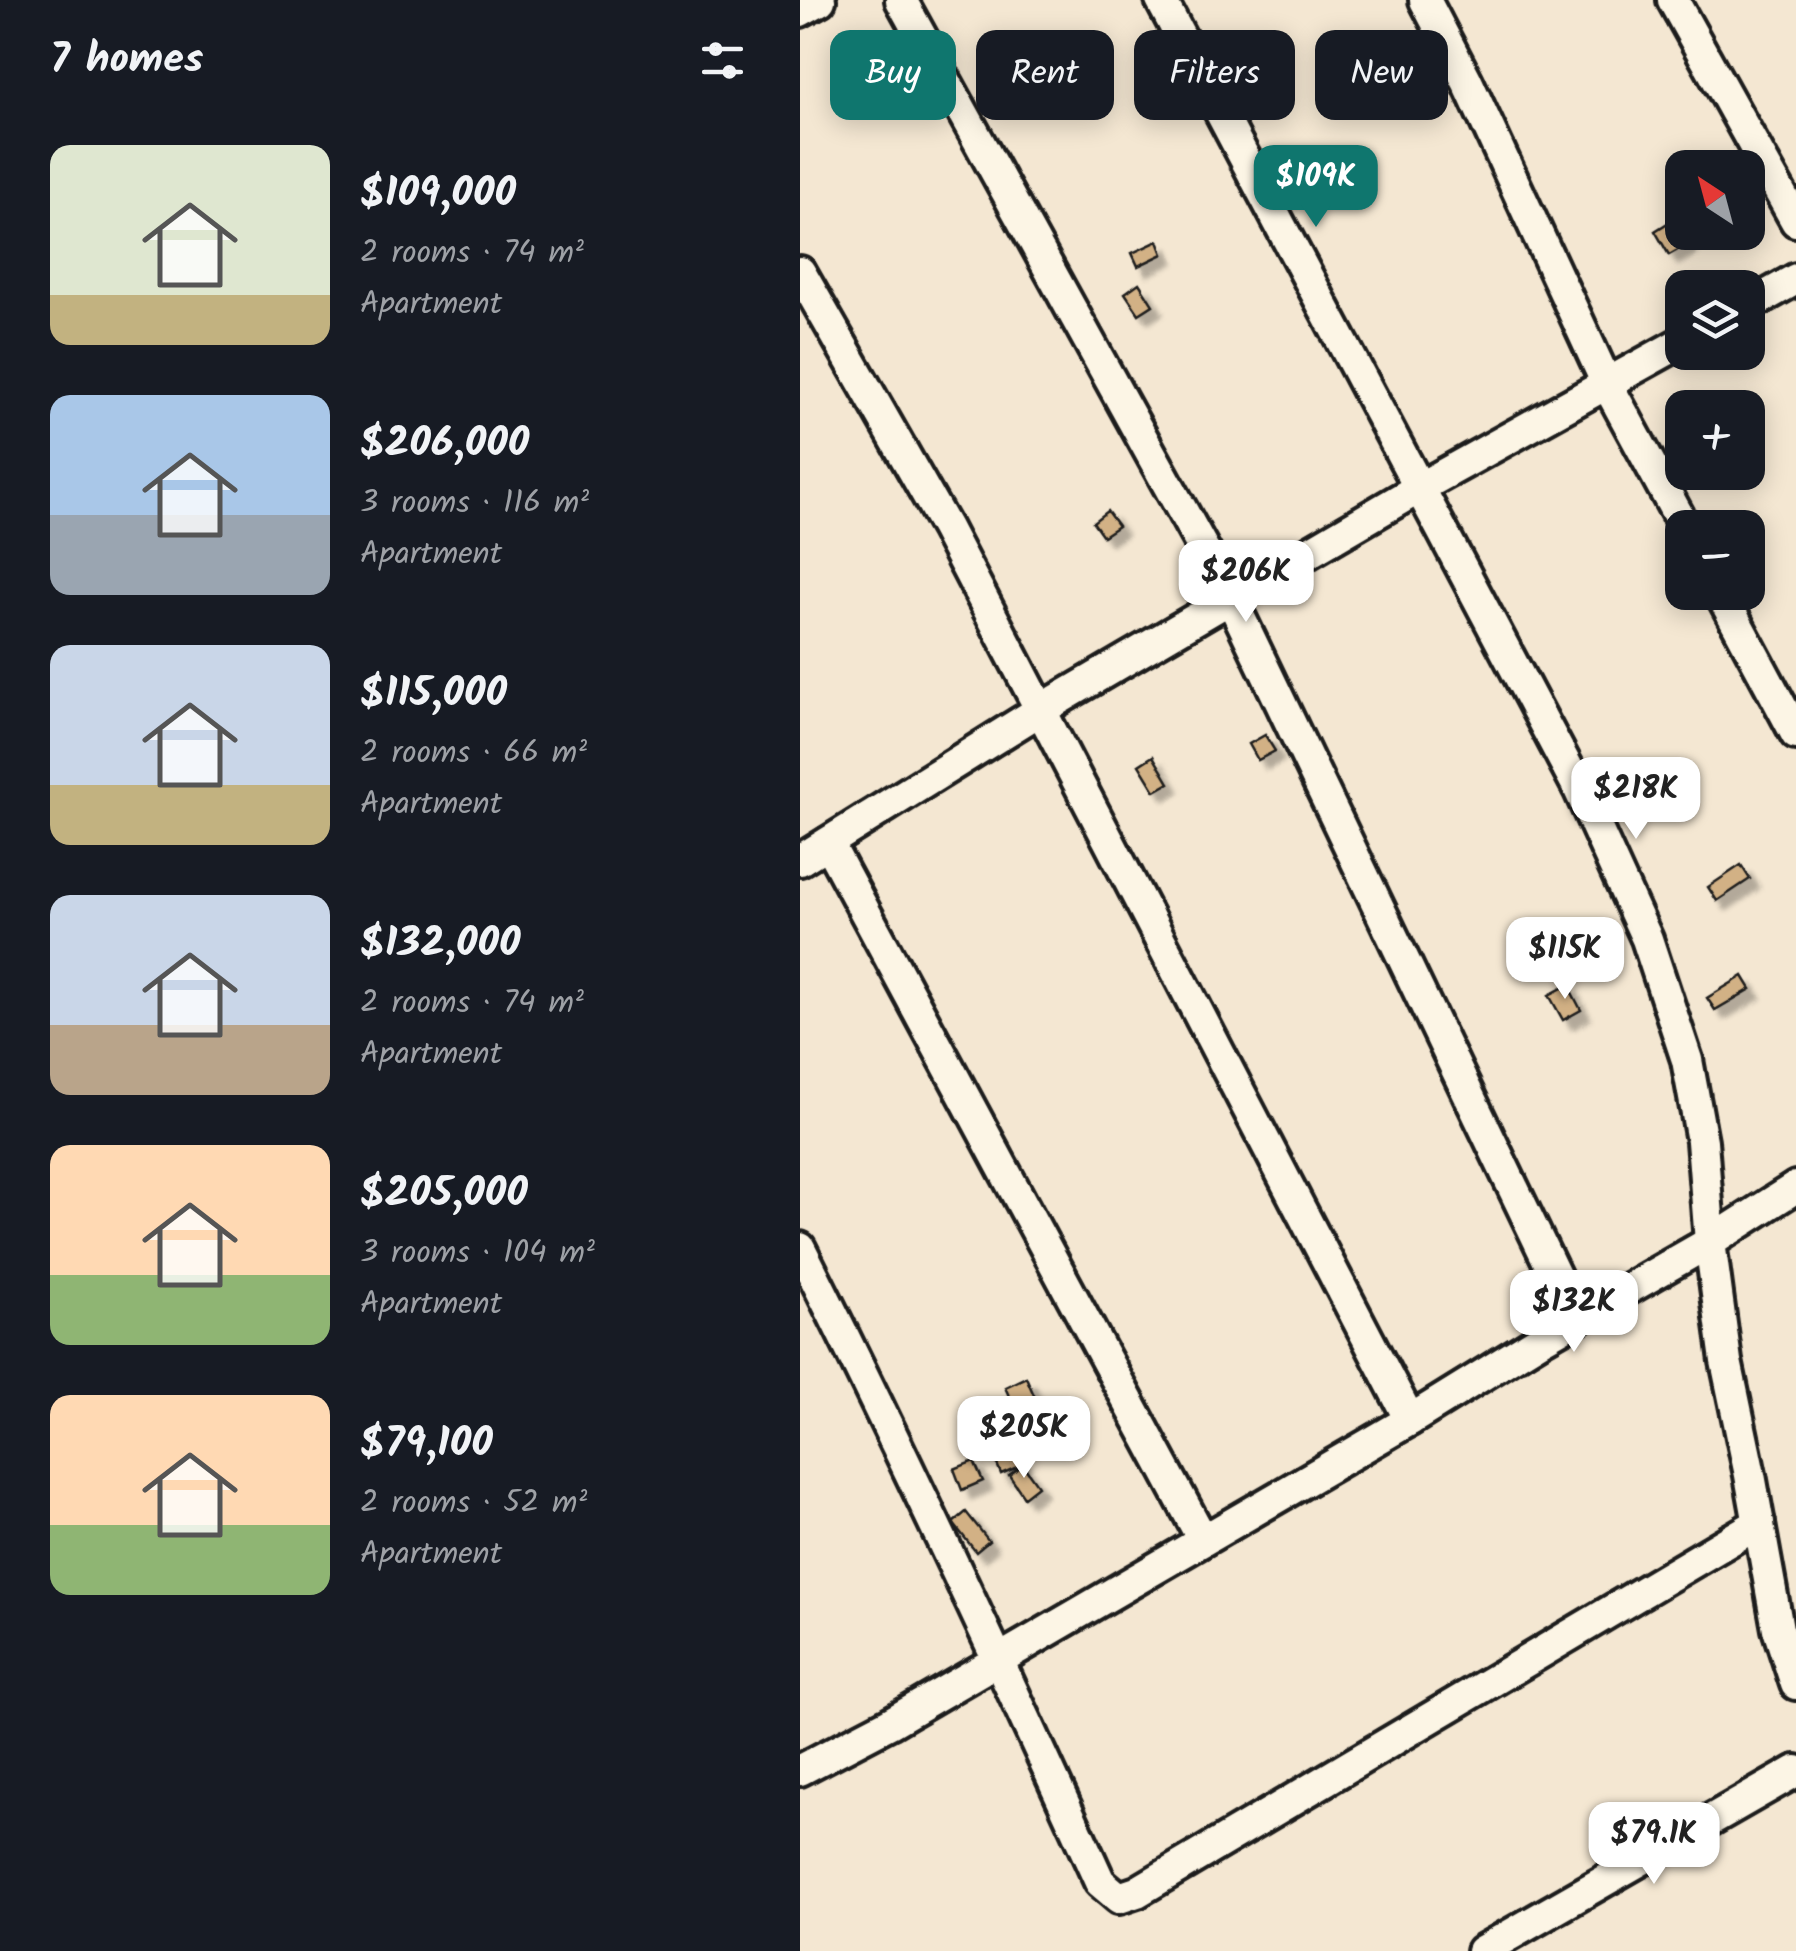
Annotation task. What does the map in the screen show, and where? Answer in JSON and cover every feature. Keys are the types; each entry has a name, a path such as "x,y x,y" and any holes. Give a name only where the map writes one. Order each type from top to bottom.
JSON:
{"street":[{"path":"800,11 820,0"},
{"path":"901,0 1231,598 1576,1319"},
{"path":"1161,0 1579,789 1647,939 1687,1060 1702,1142 1726,1361 1778,1629 1796,1684"},
{"path":"1425,0 1467,81 1607,384 1675,510"},
{"path":"1673,0 1796,221"},
{"path":"800,272 946,528 1410,1420"},
{"path":"1765,296 1796,279"},
{"path":"800,860 1042,709 1419,488 1665,352"},
{"path":"1730,610 1796,734"},
{"path":"828,843 1203,1540"},
{"path":"800,1770 890,1723 1410,1420 1710,1242 1796,1186"},
{"path":"800,1248 884,1416 1100,1882 1119,1898 1137,1892 1759,1524"},
{"path":"1482,1951 1796,1770"}],"building":[{"path":"1665,225 1665,248 1655,231"},
{"path":"1158,241 1163,254 1138,266 1132,253"},
{"path":"1139,283 1153,305 1139,314 1125,293"},
{"path":"1107,511 1118,526 1103,536 1093,522"},
{"path":"1265,735 1275,751 1258,760 1249,744"},
{"path":"1153,756 1169,783 1155,791 1139,765"},
{"path":"1741,865 1750,879 1717,901 1708,887"},
{"path":"1743,976 1751,989 1715,1010 1707,998"},
{"path":"1568,985 1581,1010 1563,1020 1549,995"},
{"path":"1026,1377 1040,1409 1019,1419 1005,1387"},
{"path":"1017,1451 1022,1465 1001,1474 995,1459"},
{"path":"974,1461 983,1481 962,1490 954,1469"},
{"path":"1023,1465 1038,1486 1024,1497 1009,1475"},
{"path":"966,1512 989,1541 976,1552 953,1523"}]}
